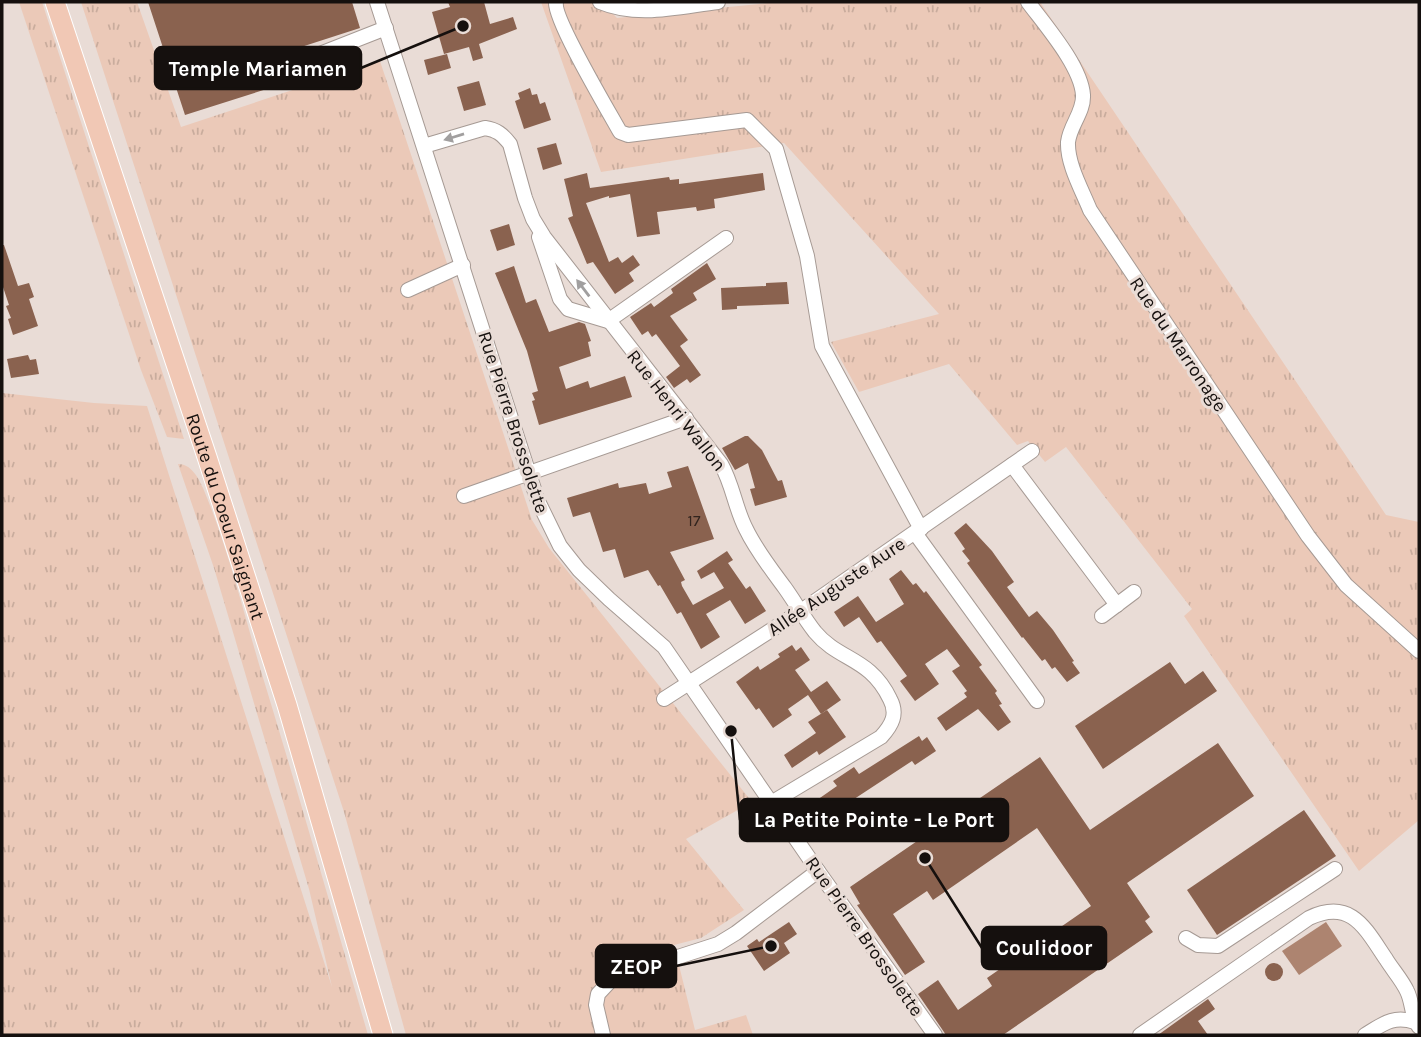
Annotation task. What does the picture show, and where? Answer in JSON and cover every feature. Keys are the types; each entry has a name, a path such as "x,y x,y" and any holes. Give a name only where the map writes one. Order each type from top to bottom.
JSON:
{"main road":[{"name":"Route du Coeur Saignant","path":"55,2 287,705 383,1035"}],"street":[{"name":"Rue Pierre Brossolette","path":"377,2 538,501 560,545 579,570 664,647 935,1035"},
{"path":"556,2 555,7 568,34 620,132 628,135 747,120 776,149 807,256 822,346 918,531 1032,451"},
{"path":"600,2 639,12 718,2"},
{"name":"Rue du Marronage","path":"1028,2 1068,55 1083,94 1082,107 1074,121 1068,142 1072,165 1090,210 1307,536 1346,585 1419,651"},
{"path":"269,74 386,28"},
{"name":"Rue Henri Wallon","path":"424,146 485,128 495,129 503,135 510,144 533,219 544,237 687,418 728,476 738,510 753,543 824,641 870,670 890,699 894,717 890,728 881,737 771,803"},
{"path":"533,219 560,299 568,309 608,321 726,238"},
{"path":"408,290 463,265"},
{"path":"464,496 687,418"},
{"path":"1012,465 1117,605"},
{"name":"Allée Auguste Aure","path":"664,699 801,611 918,531 1037,701"},
{"path":"1102,616 1134,592"},
{"path":"1186,938 1198,945 1218,946 1335,869"},
{"path":"603,1035 596,1005 598,994 613,978 718,944 818,871"},
{"path":"1140,1035 1309,918 1322,911 1335,910 1348,914 1363,925 1408,991 1417,1024"},
{"path":"1365,1035 1387,1021 1403,1018 1417,1024"}],"green space":[{"path":"19,2 42,2 184,439 167,437 141,370"},
{"path":"81,2 137,2 181,127 380,61 532,520 549,548 752,802 686,839 744,910 701,938 674,945 695,1030 746,1015 753,1035 406,1035 344,812"},
{"path":"541,2 601,2 617,18 778,2 1040,2 1386,515 1419,522 1419,820 1359,871 1184,616 1192,609 1066,447 1045,462 1028,441 1017,445 949,364 859,392 831,342 939,314 784,143 601,172"},
{"path":"2,393 147,406 332,987 309,889 214,568 178,464 194,472 199,480 228,556 368,1035 2,1035"}],"shaded area":[{"path":"1326,922 1342,946 1299,975 1282,951"}],"building":[{"path":"148,2 352,2 360,28 264,59 266,65 261,69 260,77 264,82 272,83 273,87 185,115"},
{"path":"448,2 484,2 490,24 513,17 517,29 479,44 483,58 473,61 469,47 444,54 432,12 450,7"},
{"path":"447,54 451,68 428,75 424,60"},
{"path":"479,81 486,105 464,111 457,87"},
{"path":"530,88 532,95 537,94 540,104 545,102 551,120 524,129 515,101 520,99 518,93"},
{"path":"556,143 562,164 543,170 537,148"},
{"path":"587,173 590,188 669,177 670,180 679,179 679,184 763,173 765,190 714,199 715,208 697,211 696,207 657,212 660,234 637,237 630,194 609,196 586,203 609,262 618,257 622,263 633,255 640,265 629,273 634,281 615,294 593,262 587,264 568,218 573,216 564,179"},
{"path":"509,224 515,245 497,251 490,230"},
{"path":"2,245 18,286 29,283 34,297 29,299 38,326 13,335 6,306 9,305 2,284"},
{"path":"707,263 716,279 693,293 697,300 670,316 688,340 680,346 701,375 690,383 687,379 674,388 666,377 680,366 656,334 652,337 648,331 642,335 630,317 651,303 654,307 673,293 671,289"},
{"path":"514,266 526,303 536,299 549,332 579,322 585,324 591,341 588,342 591,356 559,367 566,389 588,381 590,388 625,376 632,397 539,425 532,401 535,400 532,393 538,391 527,351 495,273"},
{"path":"787,282 789,304 737,306 737,309 722,310 721,288"},
{"path":"28,355 30,360 36,359 39,374 11,378 7,359"},
{"path":"745,436 762,450 778,481 782,480 787,497 755,506 750,489 755,488 748,463 735,470 722,448"},
{"path":"688,466 714,539 670,552 685,580 681,582 682,586 693,605 724,588 714,572 701,579 697,571 727,551 733,560 728,563 746,589 750,586 766,611 745,624 730,600 706,614 720,637 701,649 681,612 677,614 648,570 624,578 615,549 603,552 590,512 573,517 567,498 618,483 619,488 646,483 649,494 672,487 667,472"},
{"path":"966,523 992,551 1014,582 1007,587 1029,617 1037,611 1053,630 1080,673 1067,682 1055,667 1052,669 1045,659 1042,661 1022,638 967,563 970,561 962,551 965,549 954,533"},
{"path":"901,570 913,585 916,583 924,593 926,591 982,665 979,667 997,691 995,693 1002,704 999,705 1011,722 998,731 978,709 946,731 937,718 967,697 964,693 967,691 952,671 960,666 947,649 925,664 939,684 915,701 900,681 907,676 881,641 877,643 859,617 844,627 834,612 858,596 876,622 904,604 889,579"},
{"path":"792,645 796,651 801,647 810,660 795,670 811,692 827,681 841,700 821,714 808,695 788,709 792,715 773,728 736,682 758,666 760,670 780,657 778,654"},
{"path":"1170,662 1185,684 1203,671 1217,691 1103,769 1075,726"},
{"path":"827,710 846,737 819,755 817,751 792,768 784,755 816,733 808,722"},
{"path":"919,736 922,741 927,737 936,751 915,765 912,761 842,807 850,819 838,827 832,819 820,827 807,807 837,786 833,781 854,767 859,774"},
{"path":"1218,743 1254,796 1127,883 1150,917 1145,921 1153,932 1003,1035 946,1035 918,994 938,980 958,1010 992,986 987,978 1091,906 1037,828 933,900 927,891 893,914 925,962 905,975 857,905 860,904 850,887 1040,757 1090,830"},
{"path":"1304,810 1336,856 1217,935 1187,890"},
{"path":"789,922 797,934 784,943 790,953 764,971 747,946 757,939 759,942"},
{"path":"1274,963 1280,966 1283,972 1280,978 1274,981 1268,978 1265,972 1268,966"},
{"path":"1208,999 1215,1009 1198,1021 1208,1035 1158,1035"}],"place":[{"name":"Temple Mariamen","path":"463,26"},
{"name":"La Petite Pointe - Le Port","path":"731,731"},
{"name":"Coulidoor","path":"925,858"},
{"name":"ZEOP","path":"771,946"}]}
